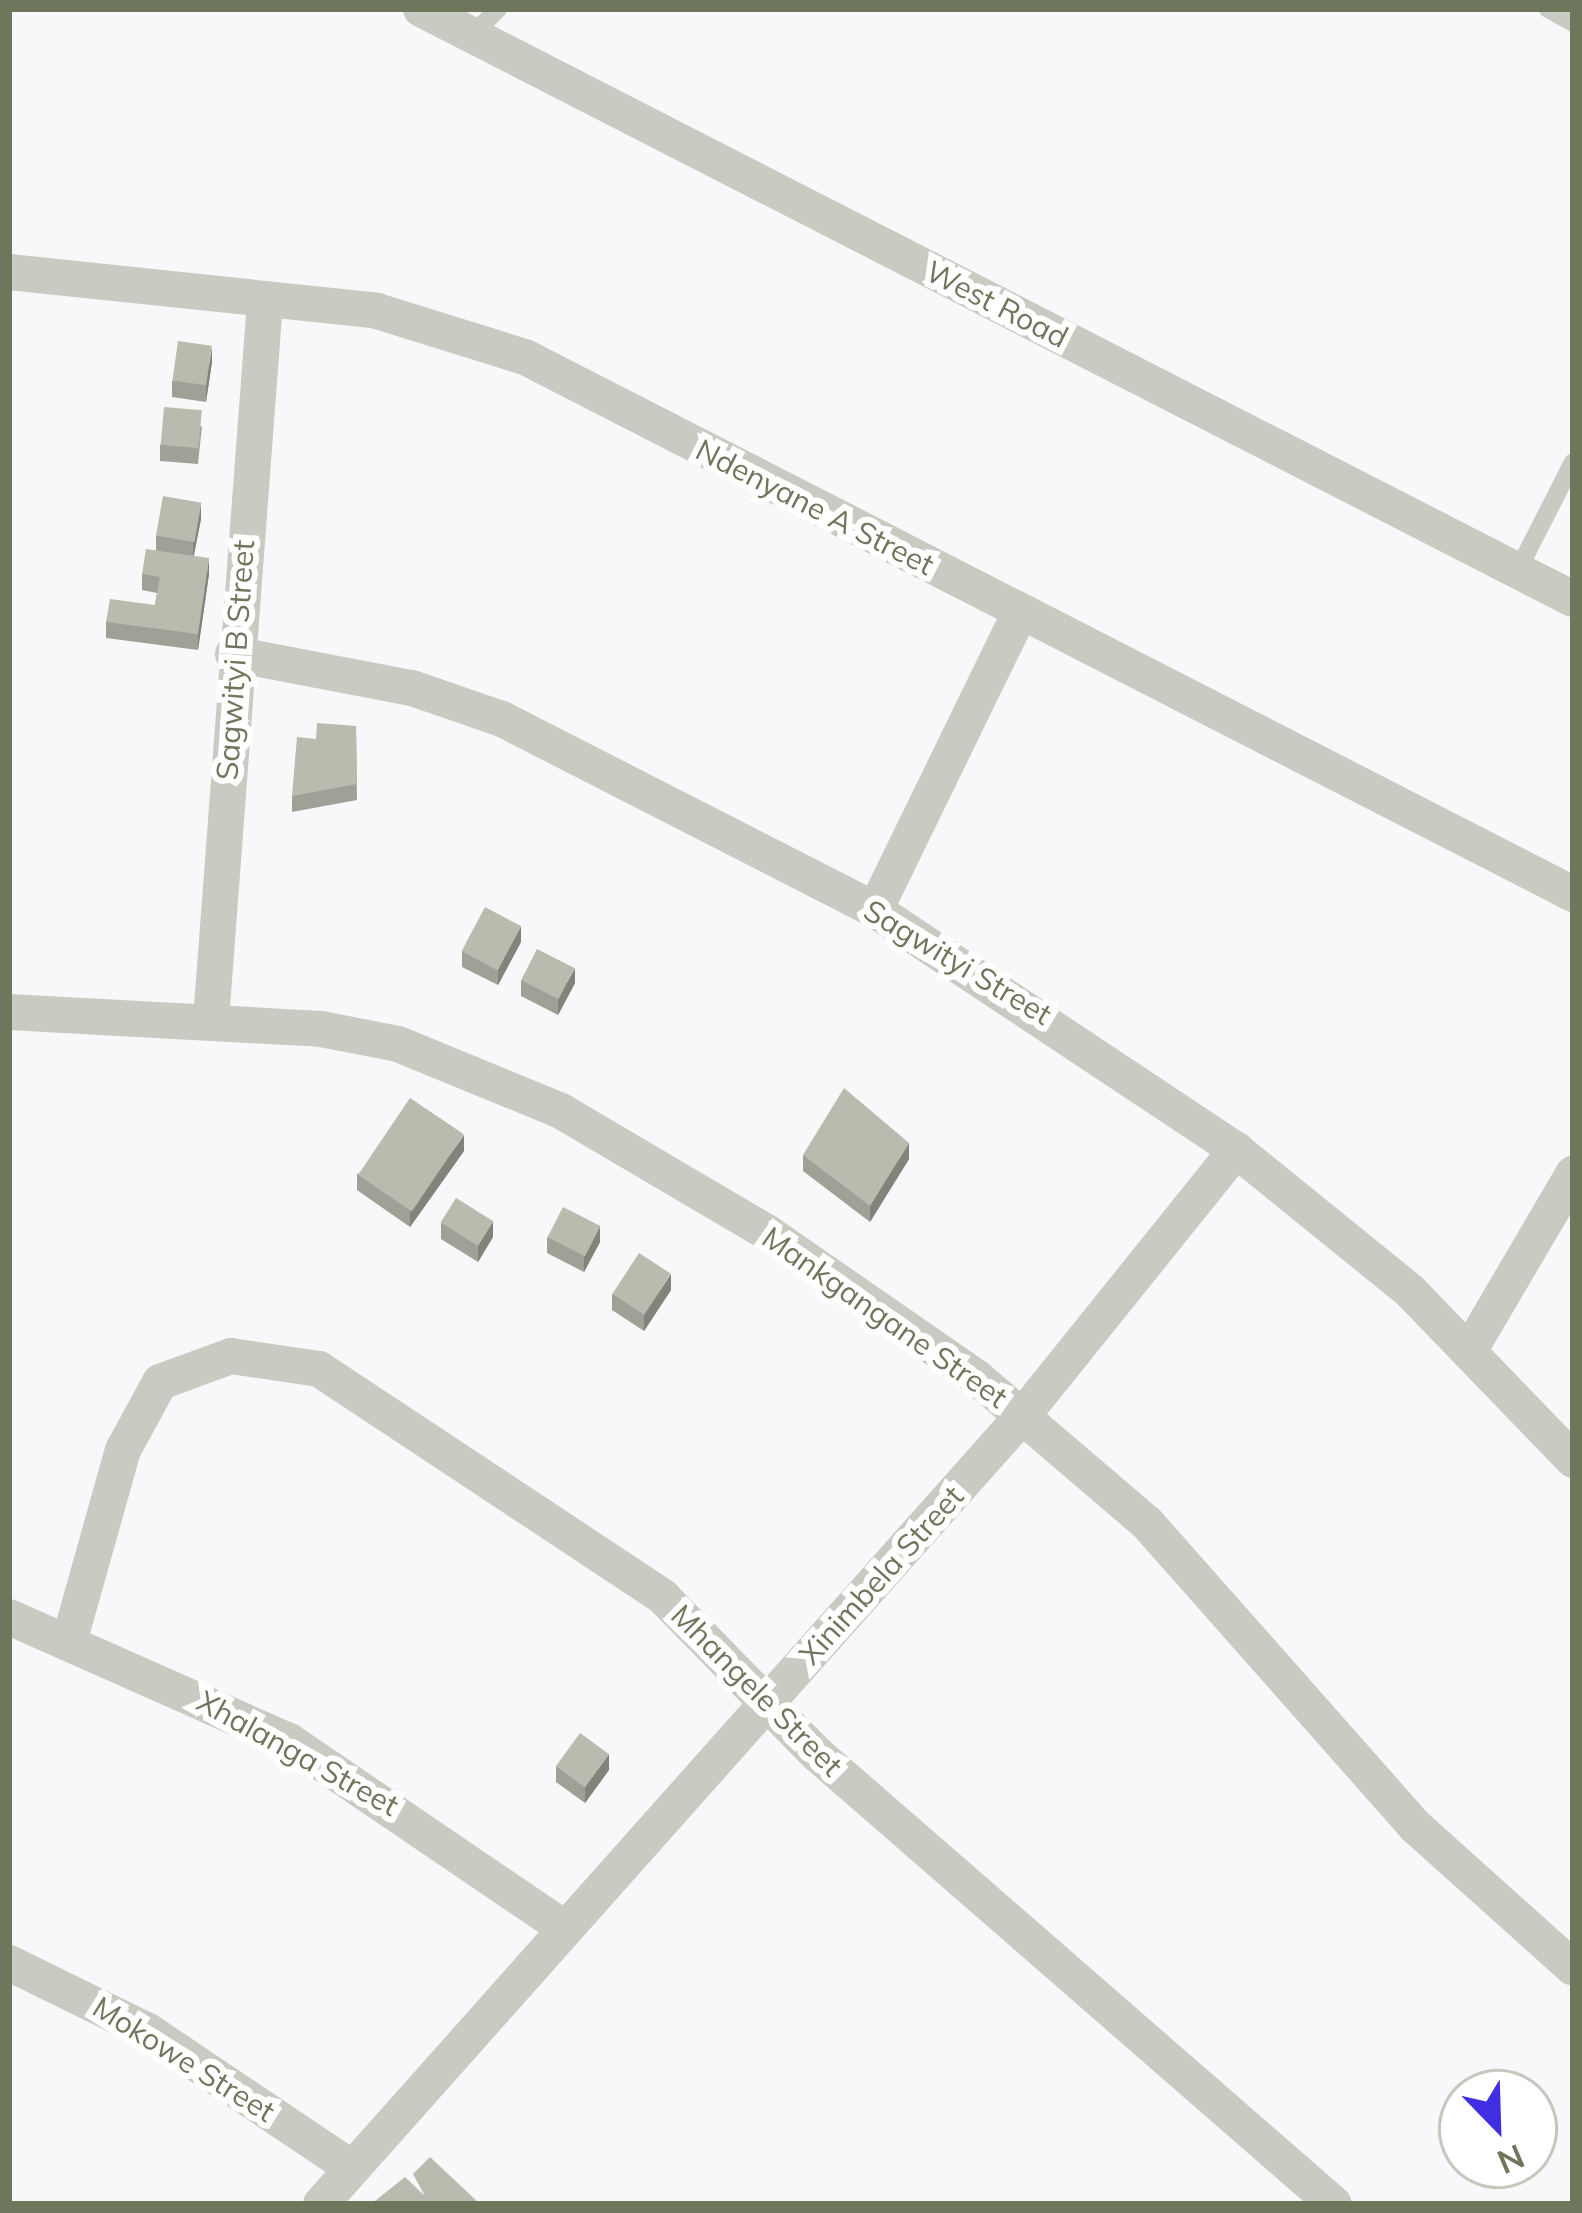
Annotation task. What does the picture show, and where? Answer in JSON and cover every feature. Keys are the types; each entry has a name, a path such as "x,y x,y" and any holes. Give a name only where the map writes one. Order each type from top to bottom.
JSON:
{"street":[{"name":"West Road","path":"421,9 485,22 1573,598"},
{"name":"Ndenyane A Street","path":"9,272 377,311 525,357 1573,894"},
{"name":"Sagwityi B Street","path":"212,1020 233,654 265,301"},
{"path":"875,910 1020,613"},
{"name":"Sagwityi Street","path":"233,654 412,688 502,719 875,910 1236,1150 1471,1348 1573,1460"},
{"name":"Mankgangane Street","path":"9,1012 212,1020 398,1044 561,1111 769,1233 1024,1414 1236,1614 1415,1826 1573,1968"},
{"name":"Xinimbela Street","path":"321,2204 1024,1414 1236,1150"},
{"path":"1471,1348 1573,1174"},
{"name":"Mhangele Street","path":"69,1642 140,1408 190,1364 278,1357 372,1399 663,1597 765,1705 1334,2204"},
{"name":"Xhalanga Street","path":"9,1617 356,1779 564,1928"},
{"name":"Mokowe Street","path":"9,1963 148,2031 352,2168"}],"lane":[{"path":"1548,9 1573,23"},
{"path":"1519,570 1573,462"}],"building":[{"path":"178,341 212,346 206,385 172,381"},
{"path":"164,407 202,410 199,448 161,445"},
{"path":"163,496 201,503 194,542 156,535"},
{"path":"146,549 209,558 198,634 106,622 110,599 155,605 160,577 142,574"},
{"path":"317,723 356,726 357,784 292,796 297,737 316,739"},
{"path":"485,907 521,926 498,970 462,951"},
{"path":"537,949 574,968 559,999 521,980"},
{"path":"844,1088 909,1143 870,1206 803,1155"},
{"path":"410,1098 464,1134 412,1211 358,1175"},
{"path":"456,1198 493,1221 478,1246 441,1223"},
{"path":"563,1207 600,1226 585,1256 548,1237"},
{"path":"639,1253 671,1274 644,1315 612,1294"},
{"path":"580,1733 609,1754 585,1787 556,1766"},
{"path":"430,2157 480,2204 371,2204 405,2177 425,2196 413,2174"}]}
